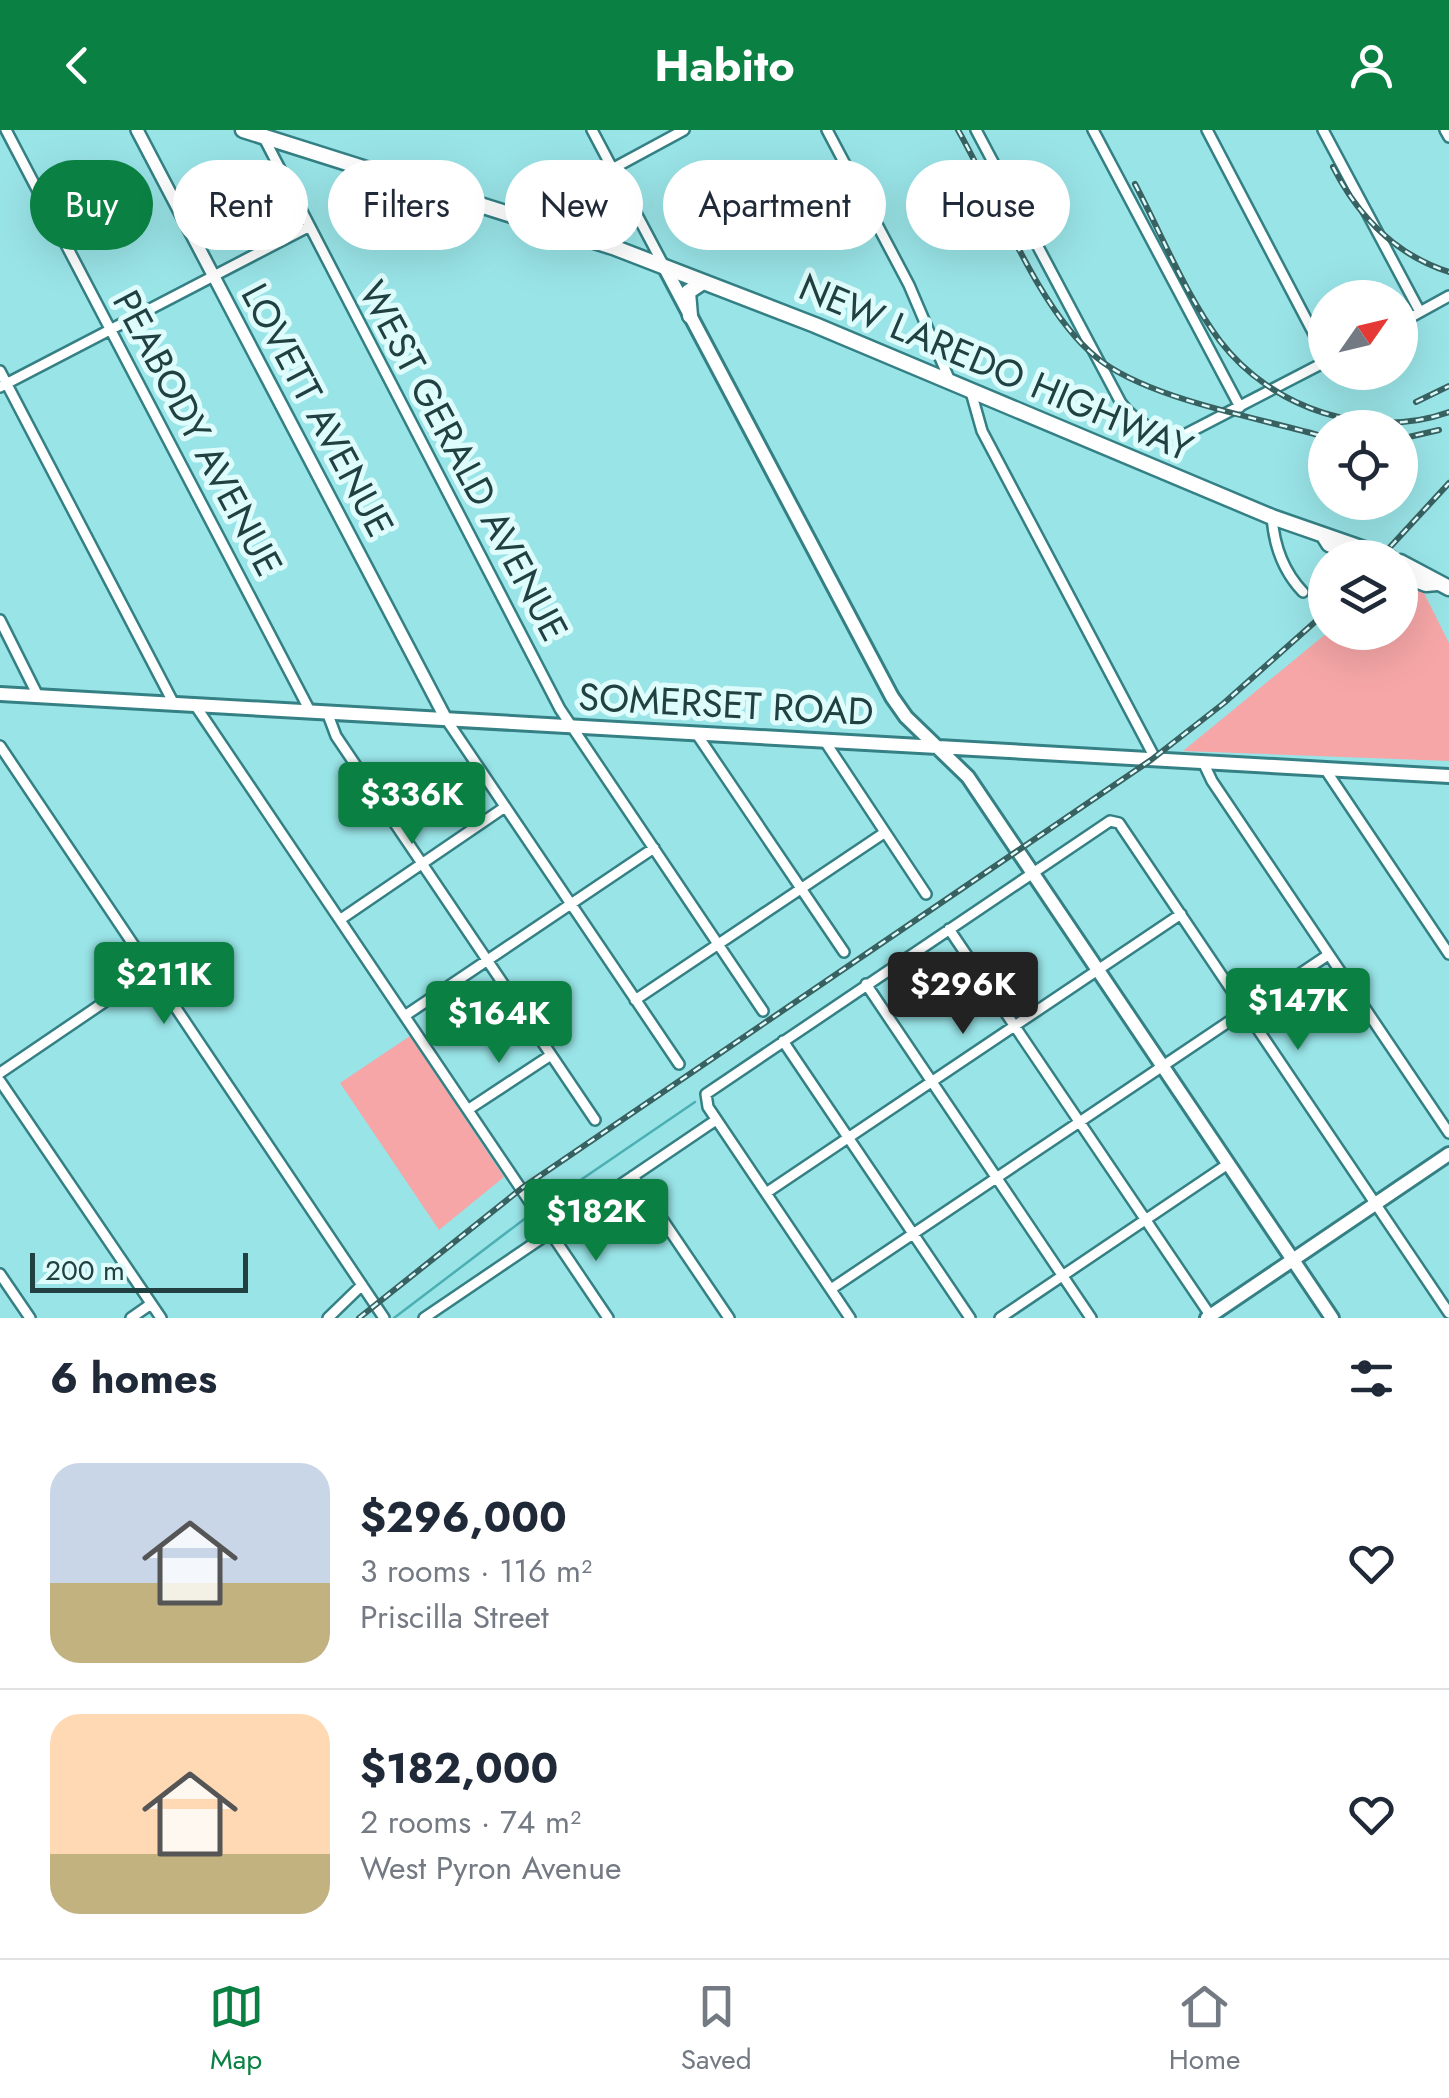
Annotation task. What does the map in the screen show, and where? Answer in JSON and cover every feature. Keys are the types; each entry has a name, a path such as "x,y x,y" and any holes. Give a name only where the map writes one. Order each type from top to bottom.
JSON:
{"main road":[{"name":"NEW LAREDO HIGHWAY","path":"243,130 470,198 664,266 1272,517 1324,536 1348,540"},
{"path":"664,266 890,693 906,717 968,777 1332,1318"},
{"path":"690,316 688,292 704,282"},
{"name":"NEW LAREDO HIGHWAY","path":"1324,536 1326,540"},
{"path":"1418,569 1443,585"},
{"path":"1418,581 1443,585"},
{"name":"SOMERSET ROAD","path":"0,694 1449,776"},
{"path":"1210,1317 1449,1154"}],"street":[{"name":"PEABODY AVENUE","path":"6,130 310,711"},
{"name":"LOVETT AVENUE","path":"137,130 446,719"},
{"path":"592,130 607,160"},
{"path":"629,160 684,130"},
{"path":"827,130 909,284 951,383"},
{"path":"976,130 1121,403 1140,421 1165,433 1186,434 1308,368"},
{"path":"1094,130 1240,406"},
{"path":"1206,130 1308,325"},
{"path":"1324,130 1420,312 1449,296"},
{"path":"1445,130 1449,138"},
{"name":"WEST GERALD AVENUE","path":"262,133 275,160"},
{"name":"WEST GERALD AVENUE","path":"308,227 571,726 763,1011"},
{"path":"643,227 664,266"},
{"path":"3,385 263,250"},
{"path":"0,371 3,385 174,704"},
{"path":"971,392 982,431 1156,760"},
{"path":"1272,517 1281,556 1303,592"},
{"path":"0,620 38,696"},
{"path":"195,705 608,1318"},
{"path":"327,712 336,736 595,1120"},
{"path":"446,719 678,1064"},
{"path":"696,732 844,952"},
{"path":"824,740 926,894"},
{"path":"0,746 384,1318"},
{"path":"1203,762 1449,1133"},
{"path":"1325,769 1449,954"},
{"path":"340,918 505,806"},
{"path":"850,1318 716,1120 706,1094 1106,823 1117,822 1449,1313"},
{"path":"635,1000 884,832"},
{"path":"406,1016 654,848"},
{"path":"766,1193 1181,914"},
{"path":"949,929 1210,1317"},
{"path":"831,1289 1328,955"},
{"path":"0,1073 150,970"},
{"path":"866,984 1091,1318"},
{"path":"783,1042 970,1318"},
{"path":"469,1109 551,1055"},
{"path":"0,1081 161,1318"},
{"path":"424,1318 716,1120"},
{"path":"1000,1318 1228,1164"},
{"path":"633,1176 729,1318"},
{"path":"0,1274 30,1318"},
{"path":"328,1318 362,1285"},
{"path":"130,1318 151,1304"}],"shaded area":[{"path":"1418,589 1423,591 1449,643 1449,761 1183,751 1308,649 1418,650"},
{"path":"410,1036 504,1177 439,1230 340,1083"}],"waterway":[{"path":"541,1207 695,1102"},
{"path":"394,1318 531,1214"}],"railway":[{"path":"958,130 1037,282 1055,311 1096,357 1118,372 1174,396 1308,433"},
{"path":"1333,167 1354,202 1380,232 1412,255 1449,272"},
{"path":"1135,184 1207,323 1241,365 1266,385 1324,413 1355,420 1386,423 1449,412"},
{"path":"1416,402 1449,386"},
{"path":"1418,435 1439,430"},
{"path":"1397,540 1449,483"},
{"path":"359,1318 522,1188 1151,760 1224,703 1308,628"}]}
